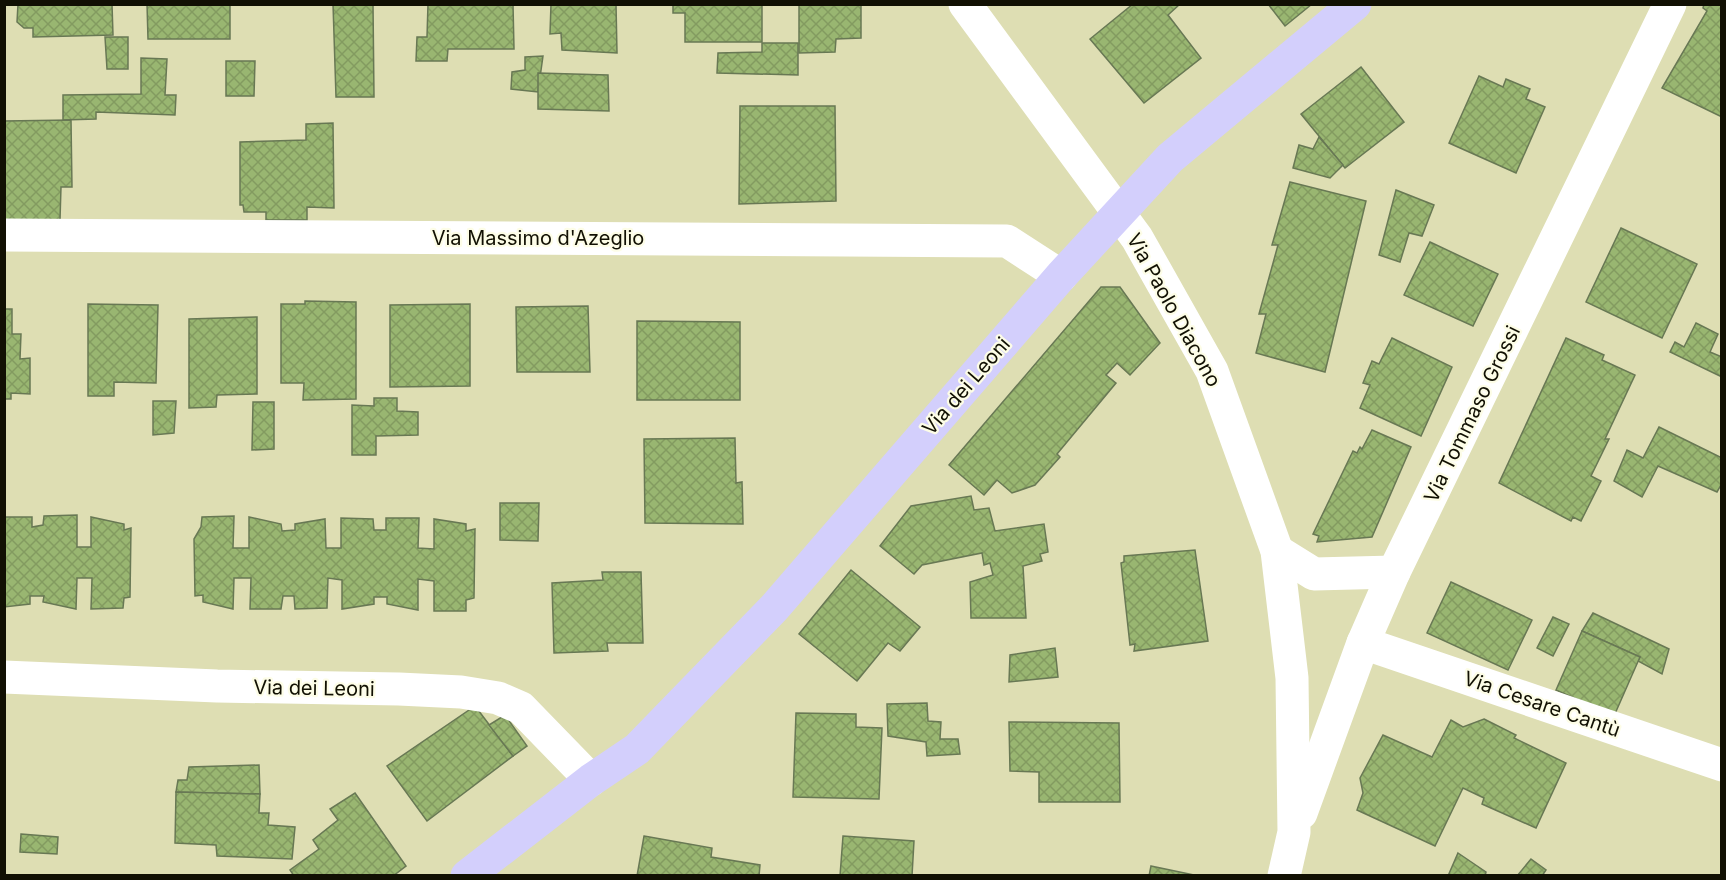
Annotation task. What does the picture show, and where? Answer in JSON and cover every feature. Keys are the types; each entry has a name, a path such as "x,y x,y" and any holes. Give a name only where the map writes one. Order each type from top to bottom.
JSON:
{"main road":[{"name":"Via dei Leoni","path":"467,876 591,780 638,749 774,608 1117,213 1170,158 1355,4"}],"street":[{"name":"Via Paolo Diacono","path":"966,4 1117,213 1137,237 1212,371 1277,551 1292,678 1294,832 1284,876"},
{"name":"Via Tommaso Grossi","path":"1294,832 1363,643 1394,572 1670,4"},
{"name":"Via Massimo d'Azeglio","path":"4,235 1007,241 1061,276"},
{"path":"1277,551 1314,574 1394,572"},
{"name":"Via Cesare Cantù","path":"1363,643 1722,765"},
{"name":"Via dei Leoni","path":"4,677 217,686 399,689 461,692 498,698 521,708 591,780"}],"building":[{"path":"18,4 112,4 113,35 33,37 33,28 24,28 17,22"},
{"path":"147,4 230,4 230,39 148,39"},
{"path":"333,4 373,4 374,97 336,97"},
{"path":"428,4 513,4 514,49 448,49 447,61 416,61 417,37 427,37"},
{"path":"551,4 616,4 617,53 562,50 561,33 550,34"},
{"path":"673,4 762,4 762,42 685,42 685,13 673,13"},
{"path":"799,4 861,4 861,38 836,39 835,52 799,53"},
{"path":"1133,4 1180,4 1168,15 1201,58 1144,103 1090,39"},
{"path":"1268,4 1312,4 1285,26"},
{"path":"1704,4 1722,4 1722,117 1662,88 1707,11 1703,8"},
{"path":"105,37 128,37 128,69 107,69"},
{"path":"762,43 798,43 798,75 717,73 718,53 762,52"},
{"path":"543,56 538,92 511,89 512,72 525,70 525,57"},
{"path":"141,58 167,59 165,95 176,95 175,115 96,112 96,119 63,120 63,95 141,94"},
{"path":"226,61 255,61 254,96 226,96"},
{"path":"1361,67 1404,122 1345,168 1301,114"},
{"path":"538,73 608,75 609,111 538,109"},
{"path":"1479,76 1503,87 1506,79 1530,89 1526,99 1545,107 1516,173 1449,143"},
{"path":"740,106 835,106 836,201 739,204"},
{"path":"71,120 72,187 61,187 60,220 4,220 4,121"},
{"path":"333,123 334,208 307,207 307,220 266,220 266,212 244,212 243,205 240,205 240,142 306,140 306,124"},
{"path":"1319,137 1343,165 1330,178 1293,168 1299,145 1313,149"},
{"path":"1290,182 1366,201 1325,372 1256,353 1266,314 1259,314 1278,245 1272,245"},
{"path":"1396,190 1434,205 1422,236 1409,233 1400,262 1379,255"},
{"path":"1621,228 1697,264 1662,338 1586,302"},
{"path":"1430,242 1498,274 1473,326 1404,295"},
{"path":"1101,287 1120,287 1160,343 1130,375 1117,363 1106,375 1116,383 1057,454 1060,457 1035,485 1012,493 997,480 984,495 949,465"},
{"path":"305,301 356,302 356,399 303,400 304,383 281,383 281,304 305,304"},
{"path":"88,304 158,305 156,383 114,382 114,396 88,396"},
{"path":"470,304 470,386 390,387 390,305"},
{"path":"588,306 590,372 517,372 516,307"},
{"path":"4,309 12,309 12,334 21,334 20,359 30,358 30,394 11,393 11,399 4,399"},
{"path":"257,317 257,394 217,395 216,407 189,408 189,319"},
{"path":"637,321 740,322 740,400 637,400"},
{"path":"1696,323 1718,334 1710,352 1722,357 1722,377 1670,352 1675,342 1684,347"},
{"path":"1392,338 1452,367 1421,436 1360,408 1370,385 1363,383 1372,361 1379,364"},
{"path":"1566,338 1604,355 1602,360 1635,375 1605,439 1609,439 1591,476 1601,481 1581,521 1573,517 1571,521 1499,483"},
{"path":"374,398 397,398 397,411 418,412 418,435 376,436 376,455 352,455 352,405 374,406"},
{"path":"153,401 176,401 174,433 153,435"},
{"path":"253,402 274,402 274,449 252,450"},
{"path":"1659,427 1722,458 1722,483 1717,492 1658,466 1642,497 1614,481 1627,450 1643,458"},
{"path":"1372,430 1411,447 1372,537 1317,542 1319,536 1313,534 1353,451 1357,453 1360,447 1362,449"},
{"path":"735,438 736,483 742,482 743,524 645,523 644,439"},
{"path":"971,496 974,510 989,508 995,531 1044,524 1048,552 1040,554 1042,561 1023,566 1026,618 971,618 970,582 993,575 990,563 984,565 982,553 922,565 914,574 880,546 911,506"},
{"path":"500,503 539,503 538,541 500,540"},
{"path":"77,515 77,547 91,547 91,517 124,524 124,530 131,528 130,597 124,598 123,608 91,609 92,578 77,578 76,609 43,602 44,596 30,596 30,604 4,607 4,517 32,517 32,527 43,525 44,516"},
{"path":"234,516 233,548 249,548 249,517 281,524 282,531 295,530 295,524 325,519 326,548 341,548 341,518 373,519 374,530 386,530 386,518 419,518 418,548 434,549 434,519 466,524 466,531 475,529 474,598 466,600 466,611 434,611 434,581 418,579 418,610 387,604 387,597 374,597 374,604 342,609 342,580 328,578 327,608 295,609 294,596 283,596 281,609 250,609 251,578 234,578 233,609 203,602 203,595 195,596 194,539 201,527 202,517"},
{"path":"1195,550 1208,641 1134,651 1135,644 1130,645 1121,563 1124,562 1124,556"},
{"path":"851,570 920,627 900,651 888,643 857,681 799,634"},
{"path":"602,572 641,572 643,643 607,643 608,651 554,653 552,583 603,580"},
{"path":"1451,582 1532,620 1508,670 1427,633"},
{"path":"1593,613 1669,649 1662,674 1638,661 1640,657 1582,631"},
{"path":"1553,617 1569,624 1553,656 1537,648"},
{"path":"1582,631 1640,657 1614,716 1556,690"},
{"path":"1055,648 1058,677 1009,682 1010,655"},
{"path":"927,703 928,721 941,722 940,739 958,739 960,754 927,756 926,742 888,736 887,704"},
{"path":"475,706 513,756 427,821 387,766"},
{"path":"796,713 856,714 856,727 882,728 879,799 793,797"},
{"path":"505,715 527,746 513,756 489,725"},
{"path":"1484,719 1516,735 1514,738 1566,763 1536,828 1482,804 1484,798 1463,788 1435,846 1357,810 1363,793 1360,778 1383,735 1432,757 1451,720 1463,727"},
{"path":"1009,722 1119,723 1120,802 1039,802 1039,772 1010,771"},
{"path":"259,765 260,794 176,792 178,780 187,780 189,767"},
{"path":"176,792 260,794 259,813 269,813 268,825 295,827 292,859 217,856 216,845 175,843"},
{"path":"355,793 406,866 393,876 294,876 290,870 319,849 313,840 338,820 330,809"},
{"path":"21,834 58,837 57,854 20,852"},
{"path":"644,836 712,848 711,857 760,865 759,876 637,876"},
{"path":"843,836 914,841 912,876 840,876"},
{"path":"1458,853 1486,872 1485,876 1448,876"},
{"path":"1531,859 1546,870 1542,876 1517,876"},
{"path":"1151,866 1194,875 1149,876"}]}
